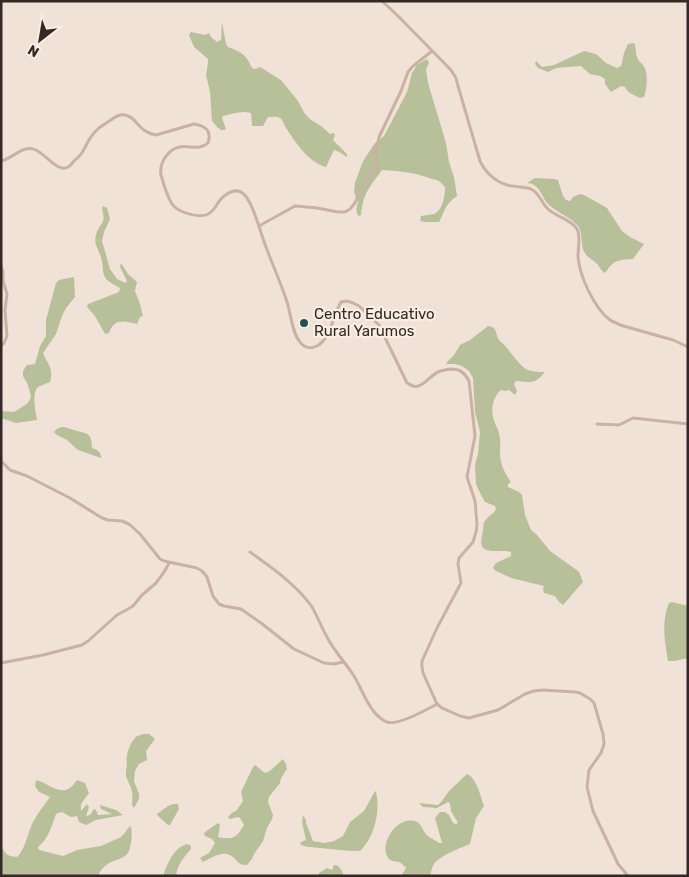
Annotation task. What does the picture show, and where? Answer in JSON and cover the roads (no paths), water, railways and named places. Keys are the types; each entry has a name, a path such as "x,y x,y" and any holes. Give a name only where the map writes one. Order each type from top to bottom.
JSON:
{"street":[{"path":"382,1 451,70 456,78 480,161 490,176 510,186 534,191 548,209 576,228 579,236 578,257 581,275 588,290 605,316 620,325 673,340 688,347"},
{"path":"259,226 295,206 338,212 345,212 350,209 355,203 361,188 377,167 376,152 379,138 408,72 432,51"},
{"path":"1,161 29,148 43,154 57,167 62,169 68,168 82,154 96,130 119,115 125,114 130,116 146,133 156,135 194,124 199,125 208,130 210,135 208,143 201,147 180,147 165,158 161,164 161,175 172,204 181,211 205,216 212,211 222,197 233,191 238,191 248,198 287,301 298,341 304,347 311,348 318,345 332,326 341,302 347,301 359,306 379,325 407,383 412,386 418,386 443,370 456,369 465,374 469,381 475,436 468,477 475,501 476,532 473,542 459,558 460,586 437,628 422,661 423,673 437,704 460,716 469,718 498,710 525,694 534,691 575,692 590,699 594,703 604,744 601,753 589,770 587,787 593,811 618,864 628,876"},
{"path":"1,266 7,294 5,310 7,336 1,346"},
{"path":"597,424 619,425 633,418 688,424"},
{"path":"1,461 10,470 28,476 79,503 102,518 122,521 128,524 140,534 160,559 168,563 197,568 202,571 207,578 213,596 219,604 240,609 294,649 324,663 334,664 343,662"},
{"path":"250,552 283,576 306,600 316,613 329,641 353,675 374,711 387,722 400,722 437,704"},
{"path":"1,664 43,655 88,642 117,615 133,606 156,582 168,563"}],"place":[{"name":"Centro Educativo Rural Yarumos","path":"304,323"}]}
